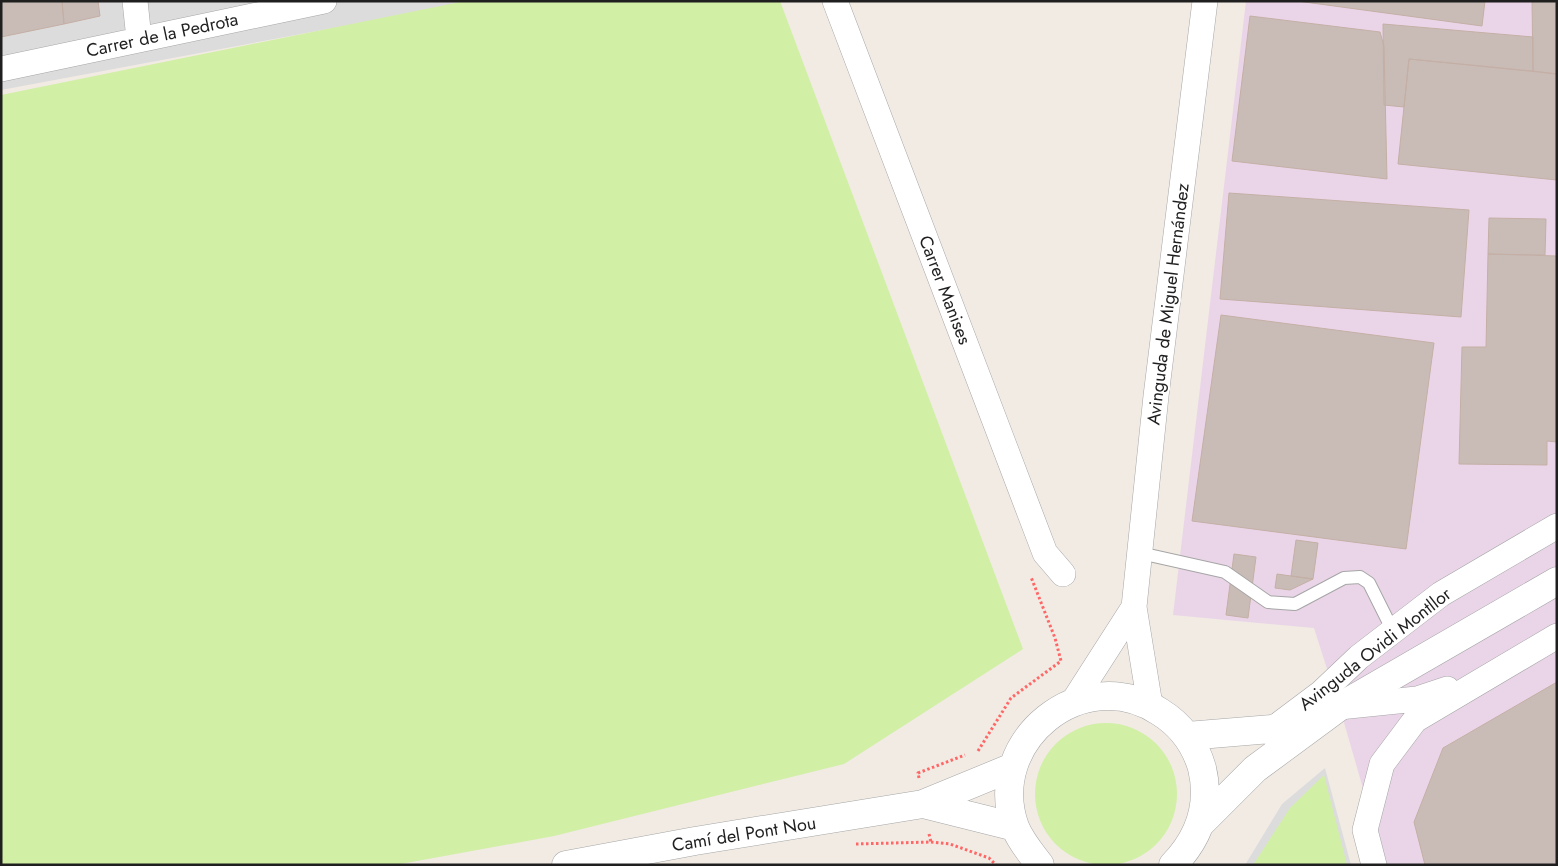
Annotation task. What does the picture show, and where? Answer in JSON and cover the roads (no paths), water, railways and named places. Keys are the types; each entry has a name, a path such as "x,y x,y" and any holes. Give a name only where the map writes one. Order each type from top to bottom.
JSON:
{"street":[{"path":"135,1 139,39"},
{"name":"Carrer de la Pedrota","path":"1,69 324,1"},
{"name":"Carrer Manises","path":"835,1 1045,553 1064,574"},
{"name":"Avinguda de Miguel Hernández","path":"1150,705 1134,607 1156,396 1205,1"},
{"name":"Avinguda Ovidi Montllor","path":"1272,729 1321,694 1359,657 1440,594 1557,526"},
{"name":"Avinguda Ovidi Montllor","path":"1200,824 1254,769 1339,707 1557,582"},
{"name":"Avinguda de Miguel Hernández","path":"1073,702 1134,607"},
{"name":"Avinguda Ovidi Montllor","path":"1374,865 1364,830 1382,764 1415,720 1557,636"},
{"name":"Avinguda Ovidi Montllor","path":"1187,736 1272,729 1339,707 1417,700 1496,671"},
{"path":"1040,865 1026,847 1015,827 1010,797 1013,767 1022,746 1036,728 1053,713 1073,702 1092,697 1112,696 1132,699 1150,705 1171,719 1187,736 1198,757 1204,779 1205,802 1200,824 1187,850 1173,865"},
{"name":"Camí del Pont Nou","path":"566,865 923,804 1013,767"},
{"name":"Camí del Pont Nou","path":"923,804 1015,827"}],"lane":[{"path":"1140,552 1225,572 1268,602 1295,604 1344,578 1360,577 1369,583 1393,631"}]}
